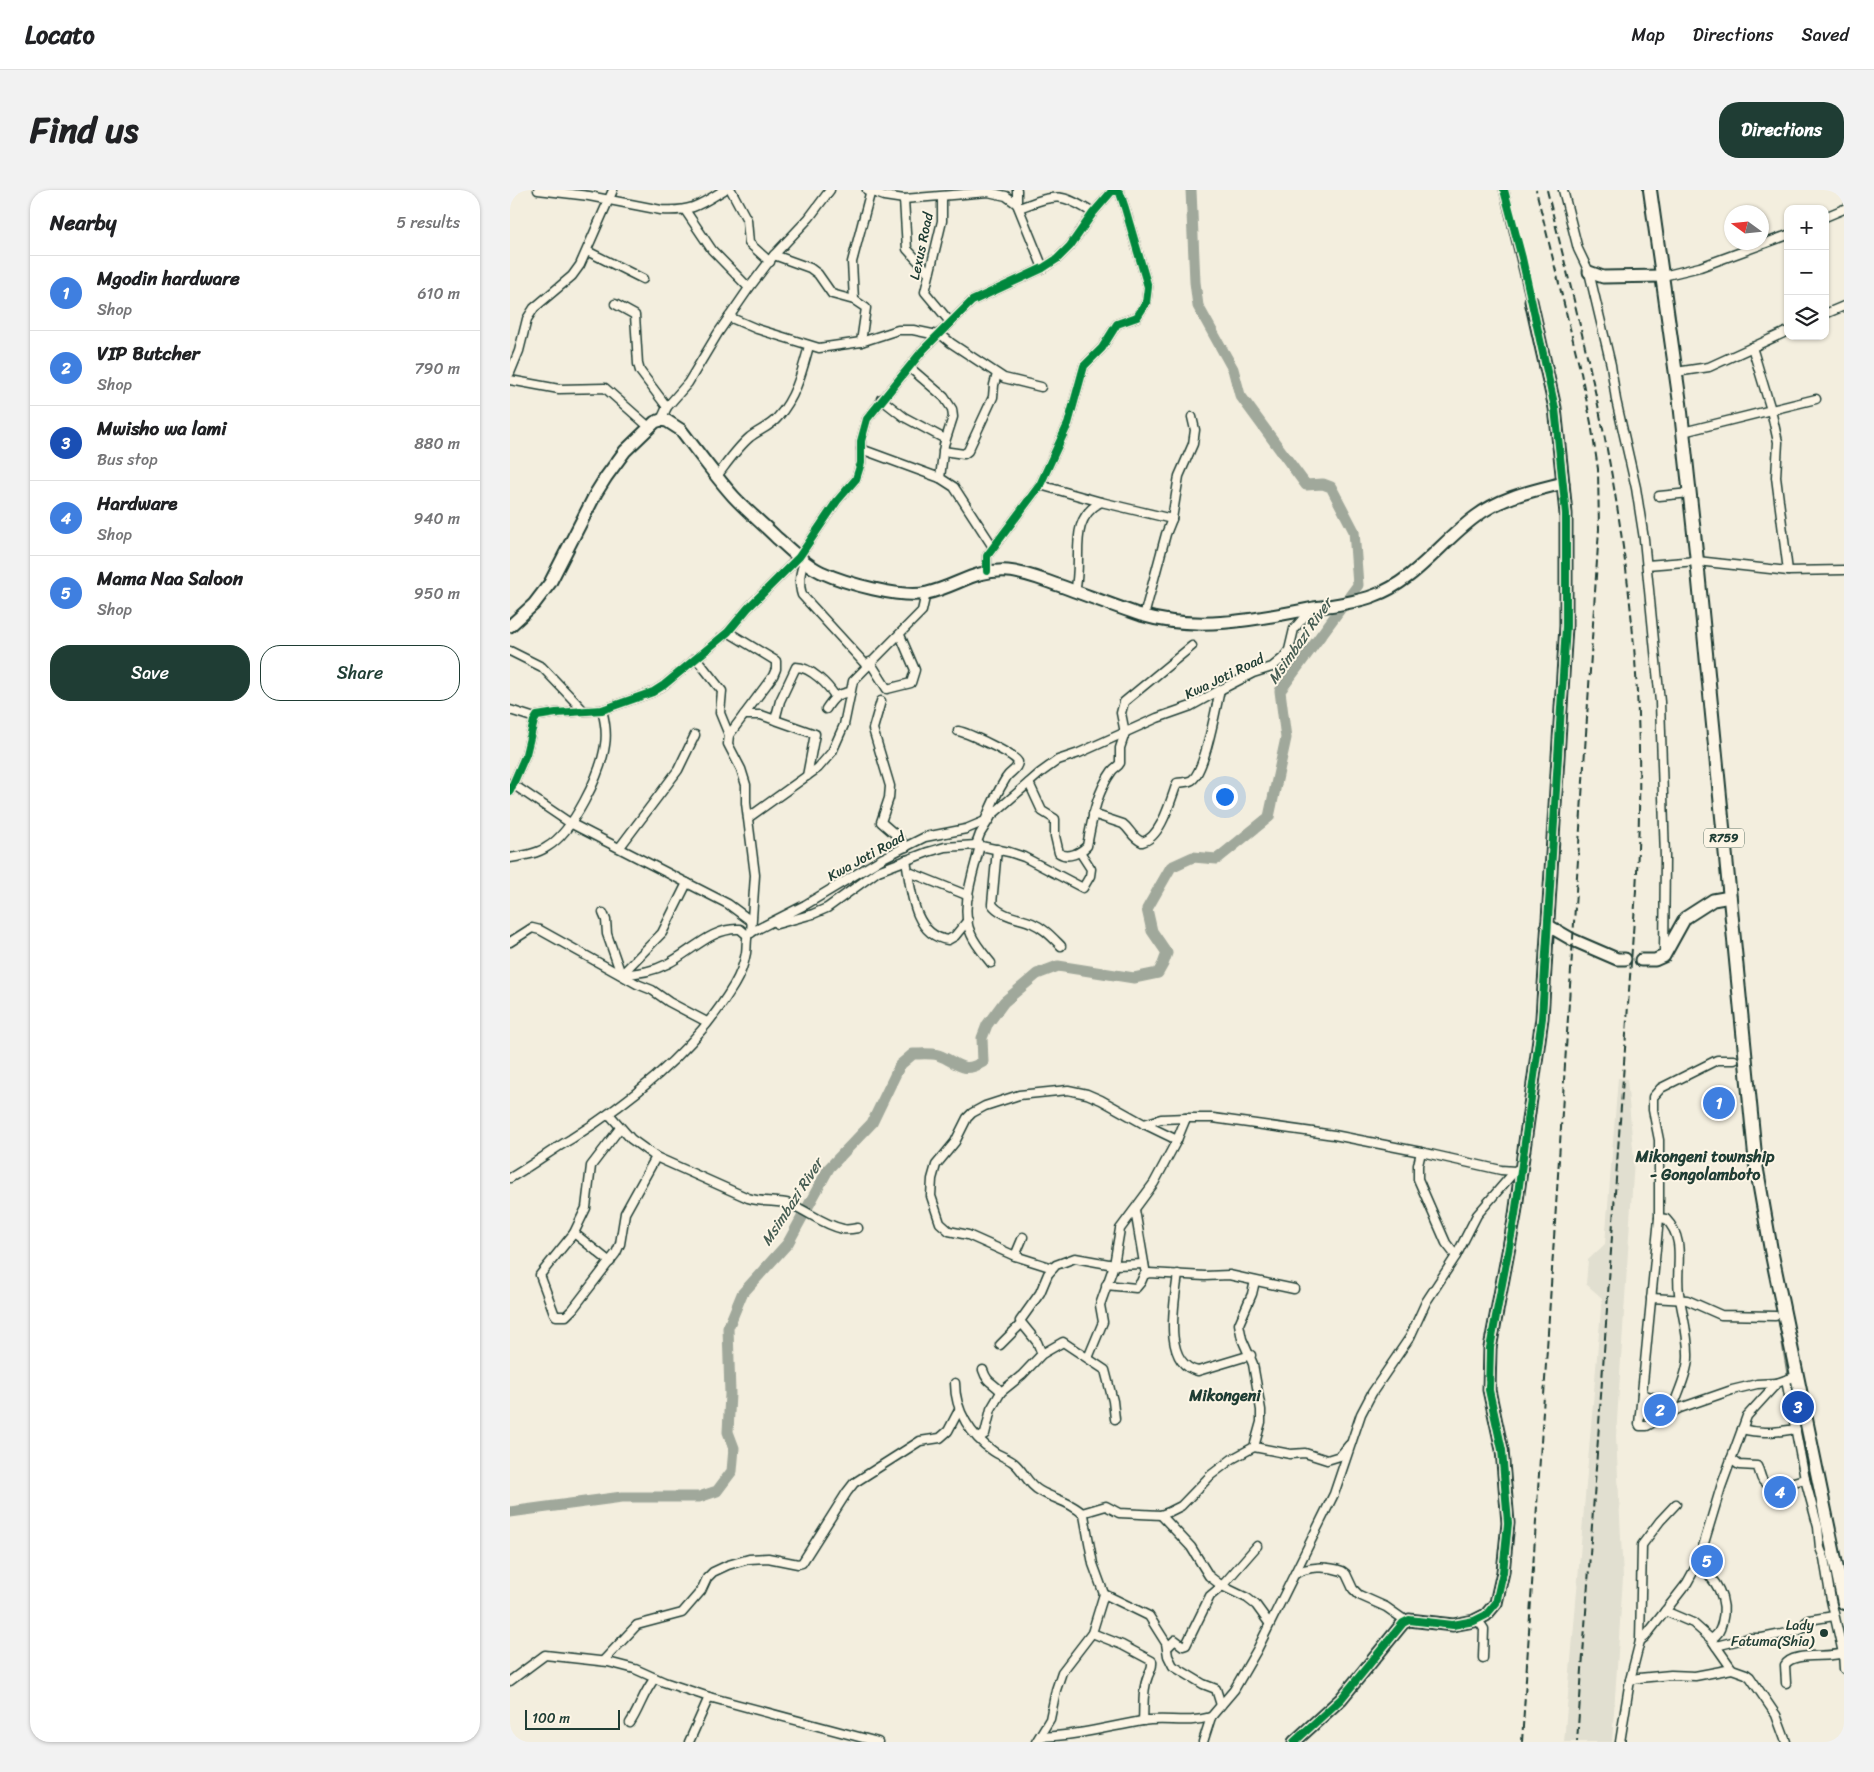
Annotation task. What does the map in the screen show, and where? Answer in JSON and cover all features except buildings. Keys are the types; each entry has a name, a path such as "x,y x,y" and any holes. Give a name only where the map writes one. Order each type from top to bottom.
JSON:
{"main road":[{"name":"R759","path":"1650,190 1676,372 1690,493 1755,1160 1791,1378 1844,1603"}],"street":[{"path":"538,190 573,192 661,210 685,210 704,202 724,190"},
{"path":"511,368 529,315 534,308 572,276 580,265 613,190"},
{"path":"731,190 747,220 749,243 772,258 810,268 818,274 832,294 854,300 866,308 861,342"},
{"path":"510,626 542,594 555,574 606,476 625,451 649,426 661,420 667,407 688,382 729,316 749,288 772,258 809,218 830,190"},
{"path":"1016,190 1018,206 1043,268"},
{"path":"751,921 728,904 570,823 511,786 526,754 536,718 540,715 602,710 653,692 728,632 748,608 802,560 837,501 856,479 866,418 909,367 938,334 972,301 1043,268 1057,259 1070,246 1093,213 1115,190 1120,193 1148,287 1148,296 1137,317 1117,324 1102,348 1084,366 1068,424 1040,485 993,547 988,556 987,571"},
{"path":"1294,1574 1302,1569 1311,1568 1342,1571 1350,1579 1356,1593 1386,1607 1406,1621 1453,1625 1478,1620 1496,1603 1508,1538 1506,1485 1502,1450 1490,1399 1488,1373 1490,1348 1515,1215 1518,1168 1542,1018 1566,626 1566,514 1555,408 1504,190"},
{"path":"1563,190 1578,249 1589,272 1611,365 1616,400 1636,488 1647,565 1660,702 1665,858 1664,956"},
{"path":"854,300 852,262 870,191 904,199 977,192 997,193 1011,199 1018,206"},
{"name":"Lexus Road","path":"942,196 942,221 925,292 950,322"},
{"path":"1018,206 1054,196 1064,197 1077,202 1093,213"},
{"path":"904,199 908,249 929,273"},
{"path":"1829,215 1844,209"},
{"path":"685,210 712,250 749,288"},
{"path":"1589,272 1603,277 1663,276 1700,266 1784,236"},
{"path":"587,251 643,279"},
{"path":"615,304 635,315 638,364 667,407"},
{"path":"1829,312 1844,306"},
{"path":"729,316 757,329 809,346 826,348 861,342 898,330 938,334 997,374 1011,380 1041,387"},
{"path":"1676,372 1710,367 1784,333"},
{"path":"717,476 741,446 772,423 782,413 798,385 809,346"},
{"path":"1752,347 1771,410 1778,442 1776,477 1788,572"},
{"path":"909,367 944,397 952,409 953,417 945,439 940,478"},
{"path":"943,451 964,454 968,451 993,397 997,374"},
{"path":"510,380 559,389 605,388 649,426"},
{"path":"1683,432 1730,422 1816,398"},
{"path":"881,399 904,417 945,439"},
{"path":"1144,616 1172,518 1179,476 1194,438 1192,417"},
{"path":"661,420 674,424 681,430 734,497 802,560 818,570 838,578 892,592 917,595 926,594 987,571 1012,571 1144,616 1186,622 1220,623 1258,619 1357,601 1383,592 1404,580 1464,525 1491,507 1516,495 1563,483"},
{"path":"860,449 940,478 954,487 993,547"},
{"path":"1040,485 1101,502 1172,518"},
{"path":"1659,496 1690,493"},
{"path":"1075,591 1079,579 1078,533 1087,513 1093,506 1101,502"},
{"path":"802,560 800,589 802,595 868,664 887,689 911,683 915,670 900,635"},
{"path":"1647,565 1697,560 1788,572 1844,570"},
{"path":"748,818 818,768 835,746 844,724 853,681 922,611 926,594"},
{"name":"Kwa Joti Road","path":"749,934 772,924 848,881 883,858 925,838 966,829 988,819 1058,760 1191,706 1253,673 1272,667 1289,650 1294,629 1315,608"},
{"path":"728,632 776,661 777,666 774,676 729,735"},
{"path":"1029,783 1042,811 1055,819 1055,836 1059,853 1063,856 1070,856 1080,852 1087,846 1088,830 1105,783 1112,771 1120,763 1120,748 1125,733 1121,713 1124,702 1192,646"},
{"path":"510,651 548,671 584,711"},
{"path":"510,1178 609,1114 642,1089 685,1048 707,1022 735,984 744,960 751,921 755,874 746,803 746,785 741,768 728,744 729,735 720,713 722,691 696,658"},
{"path":"775,720 782,694 796,667 802,667 822,680 829,686 835,696"},
{"path":"1093,814 1127,826 1132,836 1142,842 1146,841 1166,814 1177,783 1190,782 1195,776 1207,744 1220,690"},
{"path":"826,709 835,696 840,693 850,692"},
{"path":"881,701 873,730 890,786 889,798 880,822 896,835 906,847"},
{"path":"510,710 536,718"},
{"path":"510,858 537,852 548,847 570,823 596,779 602,758 606,743 606,730 602,710"},
{"path":"744,715 761,715 815,734 806,776"},
{"path":"958,731 971,735 1012,755 1018,762 1016,769 1007,777 1004,785 997,792 988,819 980,834 969,896 968,920 972,936 991,963"},
{"path":"620,848 678,770 695,734"},
{"path":"772,924 786,922 827,908 878,871 936,849 978,845 997,849 1024,857 1083,888 1090,876 1091,870 1080,852"},
{"path":"997,849 992,904 995,909 1033,923 1046,930 1061,946"},
{"path":"906,860 915,908 928,929 942,939 952,939 968,920"},
{"path":"909,872 969,896"},
{"path":"621,973 662,933 687,883"},
{"path":"1641,960 1655,960 1664,956 1685,918 1713,900 1730,897"},
{"path":"603,913 606,920 607,934 621,973"},
{"path":"1547,926 1573,940 1617,959 1624,959"},
{"path":"510,942 525,932 536,929 621,973 645,989 652,990 684,1011 707,1022"},
{"path":"621,973 640,973 656,969 675,960 702,940 729,930 740,929 749,934"},
{"path":"1659,1218 1666,1219 1678,1238 1680,1254 1679,1288 1688,1358 1674,1408 1647,1426 1640,1426 1659,1218 1659,1140 1653,1110 1653,1097 1661,1088 1717,1060 1734,1060"},
{"path":"1053,1268 1015,1256 975,1237 949,1231 940,1223 931,1196 932,1180 936,1166 955,1142 967,1118 985,1106 1020,1095 1063,1089 1087,1094 1177,1140"},
{"path":"609,1114 631,1139 656,1158 748,1198 760,1202 783,1202 792,1205 815,1219 844,1230 858,1228"},
{"path":"1144,1124 1160,1120 1203,1117 1334,1135 1501,1170 1518,1168"},
{"path":"1088,1358 1104,1319 1100,1305 1114,1265 1120,1229 1154,1183 1177,1140 1186,1118"},
{"path":"620,1128 591,1166 586,1208 574,1233 540,1275 556,1316 566,1316 610,1262 619,1247 626,1210 656,1158"},
{"path":"1421,1152 1418,1178 1446,1243 1456,1256"},
{"path":"1203,1742 1212,1717 1234,1690 1257,1650 1339,1483 1361,1414 1372,1394 1404,1347 1426,1302 1456,1256 1477,1215 1518,1168"},
{"path":"1106,1285 1136,1288 1144,1275 1144,1264 1135,1210"},
{"path":"574,1233 610,1262"},
{"path":"1015,1256 1023,1237"},
{"path":"1042,1354 1037,1342 1021,1324 1021,1318 1040,1294 1048,1274 1053,1268 1075,1258 1114,1265 1144,1264"},
{"path":"1144,1275 1149,1273 1205,1276 1229,1275 1294,1289"},
{"path":"1178,1274 1173,1337 1176,1352 1183,1362 1191,1370 1198,1371 1250,1356"},
{"path":"1254,1447 1261,1422 1261,1410 1250,1356 1242,1339 1239,1324 1250,1299 1255,1281"},
{"path":"1651,1298 1680,1299 1700,1304 1721,1315 1774,1316"},
{"path":"1000,1344 1021,1324"},
{"path":"979,1438 986,1434 991,1409 1001,1392 1022,1375 1042,1354 1063,1342 1105,1370 1113,1400 1115,1419"},
{"path":"983,1370 987,1381 995,1385 1001,1392"},
{"path":"1642,1394 1674,1408 1680,1408 1732,1390 1757,1384 1776,1383 1791,1378 1796,1429 1805,1478 1818,1527 1820,1548 1824,1558 1843,1654 1844,1669"},
{"path":"955,1383 956,1400 960,1410 967,1424 979,1438 990,1449 1014,1463 1029,1482 1040,1491 1082,1513 1087,1524 1093,1564 1104,1594 1092,1633 1062,1672 1050,1719 1038,1740"},
{"path":"1640,1641 1687,1583 1698,1563 1730,1459 1747,1416 1776,1383"},
{"path":"603,1661 637,1625 682,1612 701,1591 707,1578 713,1572 749,1558 768,1558 798,1564 802,1563 854,1484 920,1441 940,1438 948,1431 960,1410"},
{"path":"1742,1429 1755,1433 1769,1433 1796,1429"},
{"path":"1082,1513 1106,1506 1119,1513 1161,1515 1181,1506 1211,1475 1232,1459 1254,1447 1297,1455 1305,1453 1332,1460 1344,1453 1353,1439"},
{"path":"1730,1459 1739,1465 1757,1466 1763,1481 1771,1485 1777,1486 1805,1478"},
{"path":"1620,1742 1630,1680 1640,1641 1642,1545 1676,1504"},
{"path":"1161,1515 1191,1547 1209,1576 1222,1586 1256,1605 1269,1623"},
{"path":"1168,1647 1175,1640 1183,1646 1186,1645 1207,1600 1257,1546"},
{"path":"1698,1563 1715,1582 1724,1600 1724,1616 1721,1629 1711,1639"},
{"path":"1104,1594 1150,1616 1168,1647 1168,1656 1173,1666 1203,1684 1216,1689 1221,1705"},
{"path":"1665,1611 1693,1623 1711,1639 1732,1669"},
{"path":"1716,1646 1748,1638 1760,1639 1779,1636 1802,1630 1809,1620 1834,1616"},
{"path":"1478,1620 1484,1629 1483,1658"},
{"path":"1294,1742 1341,1699 1406,1621"},
{"path":"1092,1633 1122,1645 1152,1661 1153,1665 1147,1677 1144,1692 1143,1721"},
{"path":"1786,1683 1784,1665 1789,1660 1800,1657 1832,1657 1843,1654"},
{"path":"510,1681 545,1655 603,1661 635,1669 709,1697 878,1742"},
{"path":"1630,1680 1672,1675 1695,1676 1732,1669 1746,1674 1760,1690 1776,1715 1786,1742"},
{"path":"630,1723 645,1690 655,1678"},
{"path":"689,1742 709,1697"},
{"path":"1038,1740 1065,1737 1143,1721 1189,1721 1212,1717"}],"shaded area":[{"path":"1618,1078 1627,1079 1634,1160 1616,1436 1623,1578 1612,1742 1564,1742 1602,1298 1586,1284 1588,1260 1605,1244"}],"waterway":[{"name":"Msimbazi River","path":"510,1512 622,1497 699,1497 717,1491 732,1471 734,1448 728,1432 730,1394 728,1328 742,1294 788,1243 829,1168 872,1123 900,1065 913,1054 938,1055 964,1067 976,1066 983,1062 982,1038 987,1025 1004,1002 1037,974 1058,966 1134,978 1158,973 1167,953 1152,931 1147,909 1171,867 1193,857 1217,859 1269,817 1286,738 1280,691 1358,585 1354,531 1331,487 1323,484 1306,485 1240,395 1233,369 1198,306 1195,282 1191,190"},
{"path":"1775,1298 1788,1377"},
{"path":"1804,1452 1811,1487"}],"railway":[{"path":"1522,1742 1599,529 1598,469 1591,423 1581,373 1536,190"},
{"path":"1547,190 1599,408 1615,496 1628,584 1632,627 1636,671 1639,758 1636,890 1577,1742"}],"cycle path":[{"path":"1294,1742 1341,1699 1403,1623 1409,1620 1453,1625 1474,1621 1486,1615 1496,1603 1503,1572 1508,1523 1502,1450 1489,1390 1490,1348 1515,1215 1542,1018 1566,626 1566,514 1555,408 1522,258 1504,190"},
{"path":"510,791 526,754 537,716 602,710 653,692 728,632 748,608 799,557 837,501 856,479 861,463 861,441 867,419 923,350 972,301 1043,268 1057,259 1070,246 1093,213 1112,191 1117,191 1120,193 1125,208 1148,287 1146,303 1137,317 1117,324 1102,348 1084,366 1068,424 1040,485 987,556 987,571"}],"place":[{"name":"Mgodin hardware","path":"1719,1103"},
{"name":"Mwisho wa lami","path":"1798,1407"},
{"name":"VIP Butcher","path":"1660,1410"},
{"name":"Hardware","path":"1780,1492"},
{"name":"Mama Naa Saloon","path":"1707,1561"},
{"name":"Lady Fatuma(Shia)","path":"1824,1633"}],"district":[{"name":"Mikongeni township - Gongolamboto","path":"1705,1165"},
{"name":"Mikongeni","path":"1225,1395"}]}
